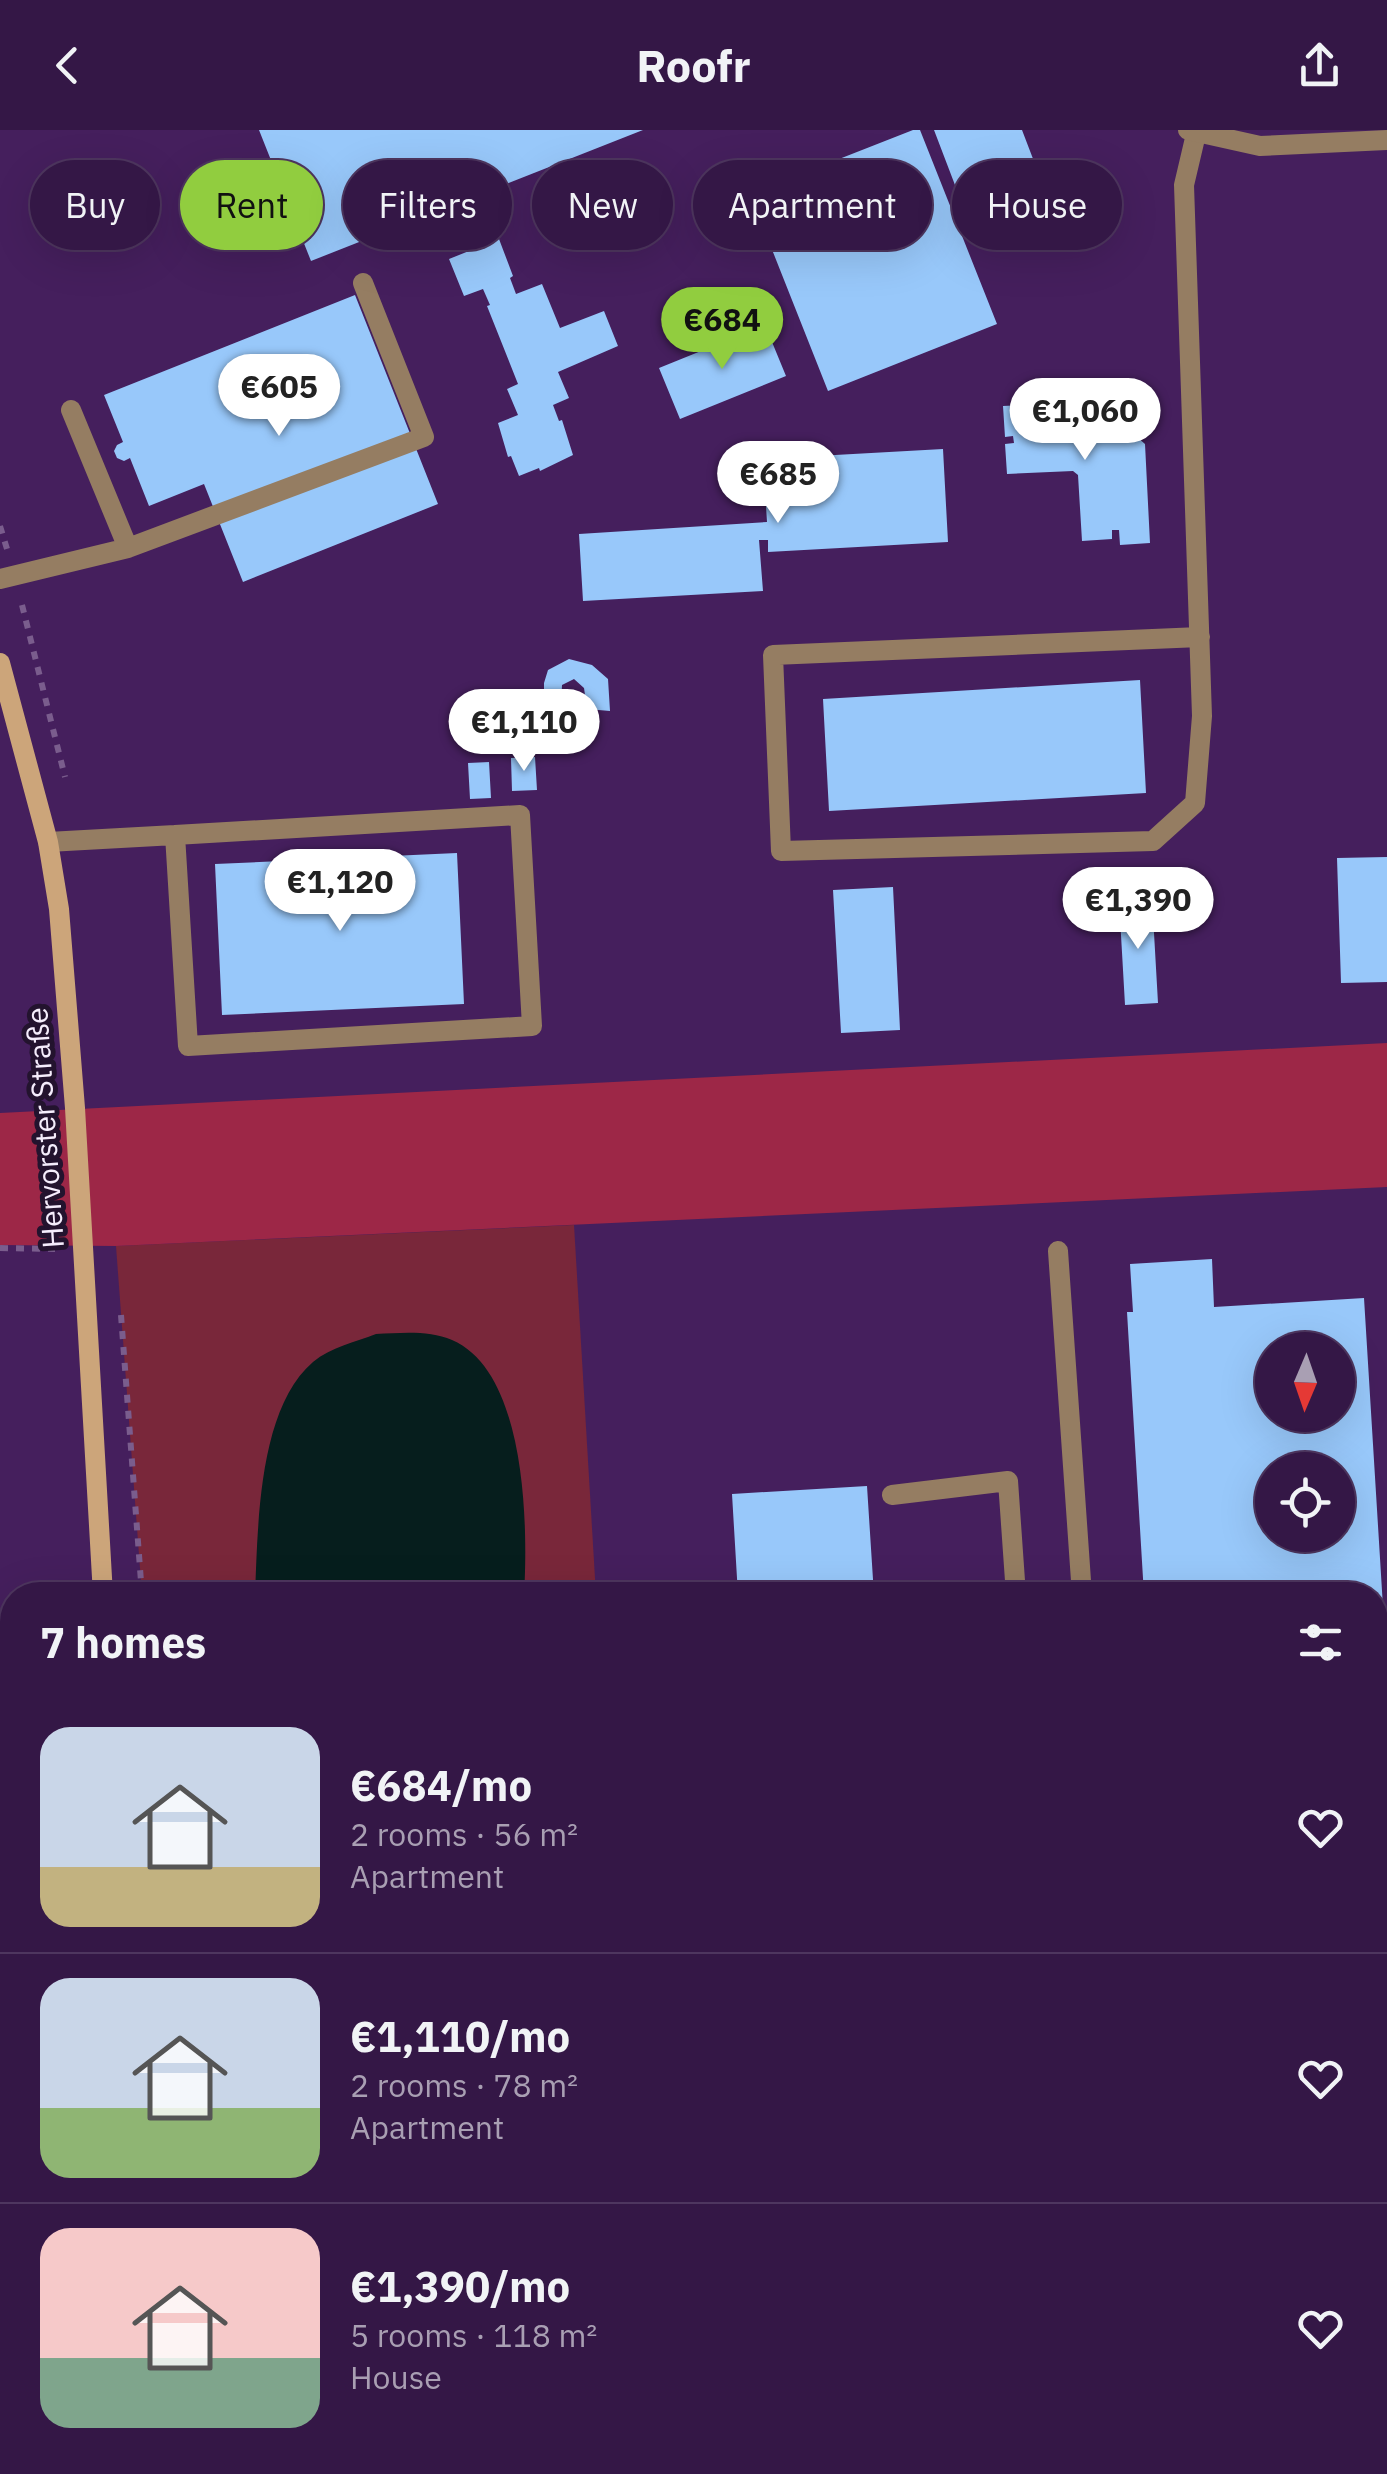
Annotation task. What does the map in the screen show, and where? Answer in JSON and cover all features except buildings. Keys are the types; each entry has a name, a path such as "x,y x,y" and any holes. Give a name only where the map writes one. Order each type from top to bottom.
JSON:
{"street":[{"path":"1200,637 773,655 781,851 1153,840 1195,803 1202,716 1200,637 1184,185 1192,132 1260,146 1387,140"},
{"path":"0,579 128,548 424,437 363,283"},
{"path":"70,410 128,548"},
{"name":"Hervorster Straße","path":"0,663 48,842 59,909 102,1582"},
{"path":"48,842 520,815 532,1026 188,1046 175,835"},
{"path":"1058,1251 1081,1582"},
{"path":"892,1494 1008,1481 1015,1582"}],"path":[{"path":"0,1248 82,1248"}],"shaded area":[{"path":"1387,1043 1387,1187 116,1246 0,1245 0,1113"},
{"path":"574,1225 595,1582 141,1582 116,1246"},
{"path":"424,1333 452,1340 477,1357 495,1384 509,1417 518,1454 525,1531 524,1582 256,1582 260,1503 271,1438 295,1383 313,1362 376,1334"}]}
